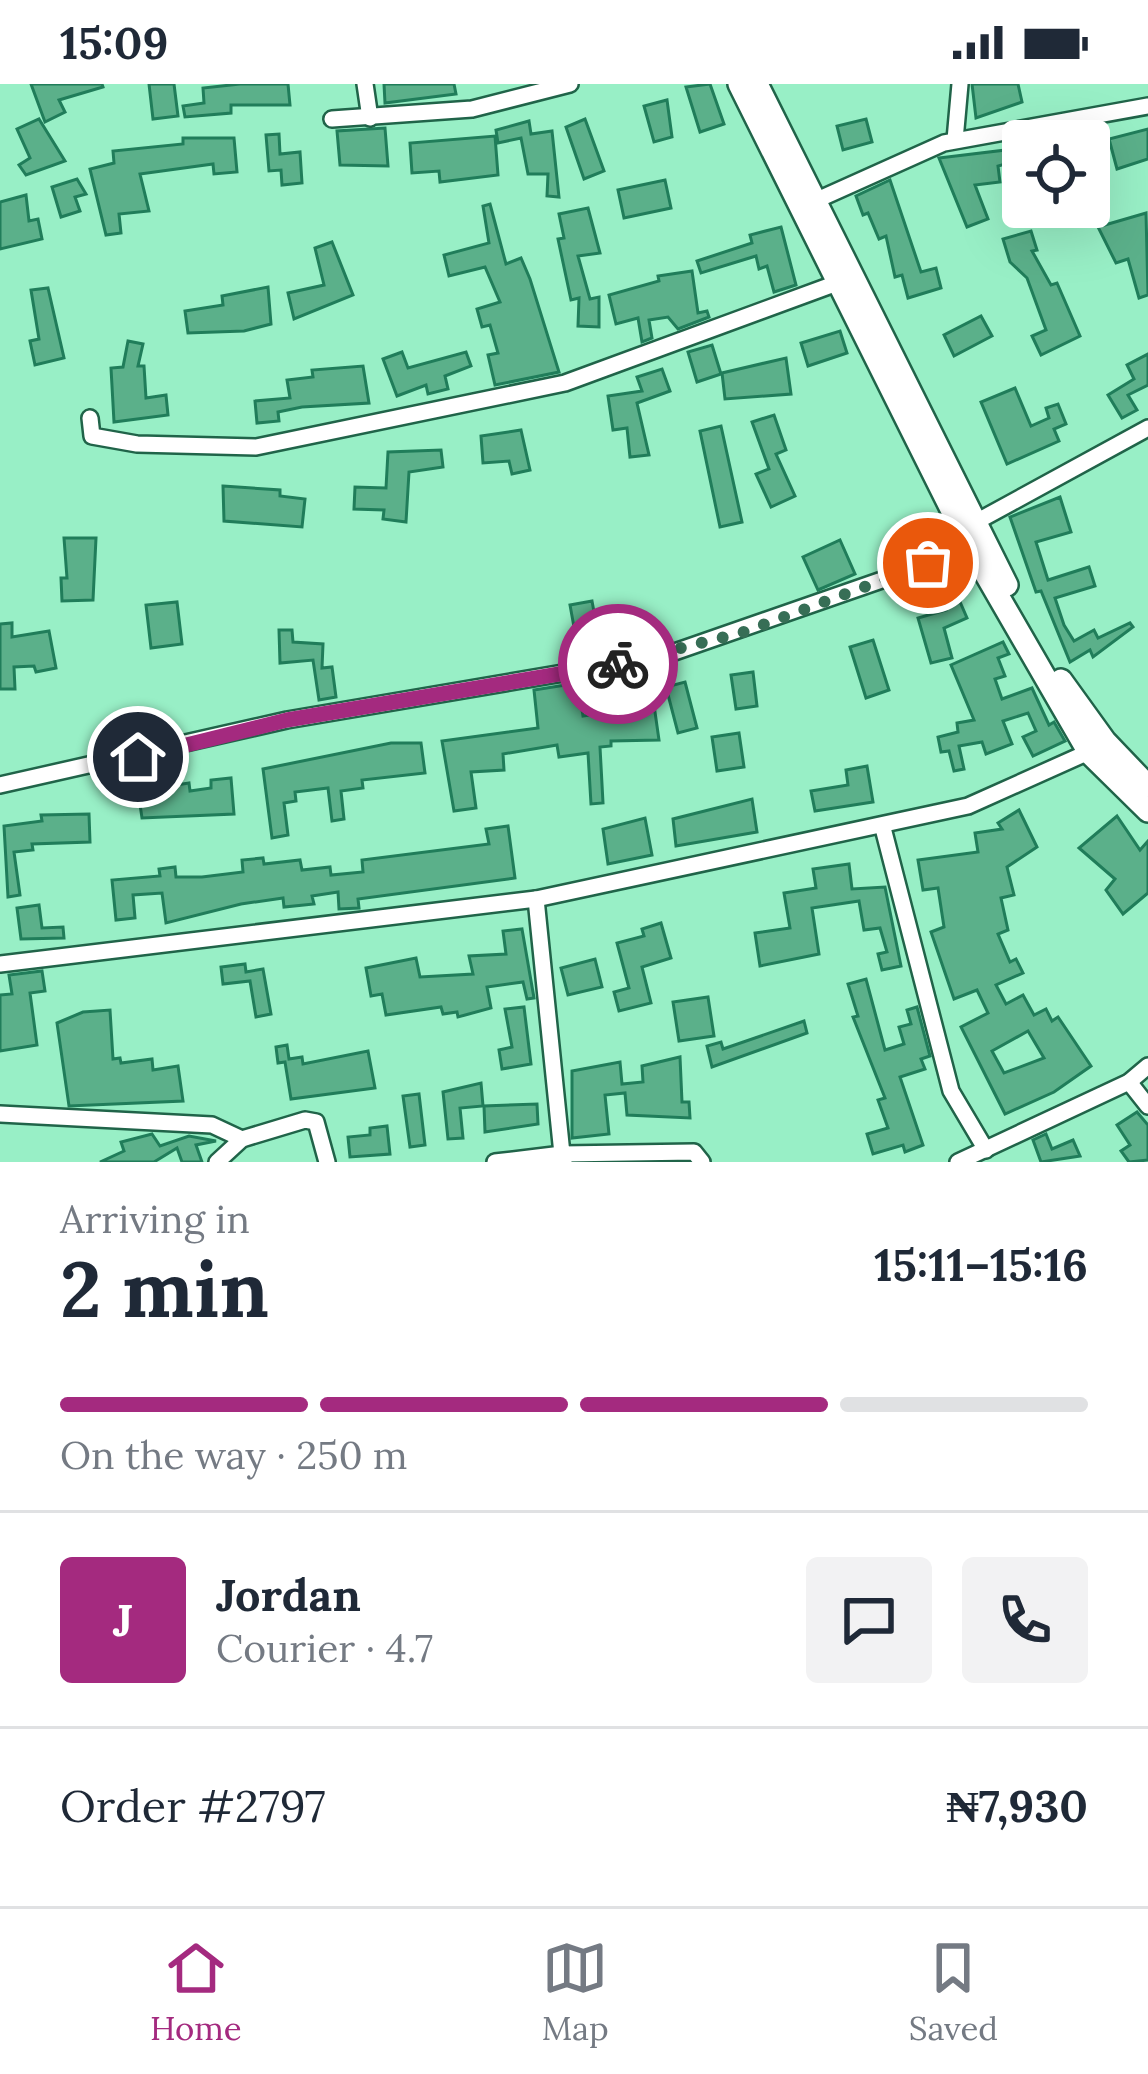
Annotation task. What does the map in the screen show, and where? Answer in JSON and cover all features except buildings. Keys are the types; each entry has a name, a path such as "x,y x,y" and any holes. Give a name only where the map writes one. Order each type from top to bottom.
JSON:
{"street":[{"path":"365,84 370,118"},
{"path":"332,119 472,109 570,84"},
{"path":"739,84 971,549 1097,747 1148,811"},
{"path":"757,84 1038,644 1097,747 1148,786"},
{"path":"955,140 960,84"},
{"path":"817,200 896,160 955,140 1148,106"},
{"path":"90,418 92,436 137,444 256,447 565,383 837,283"},
{"path":"976,522 1148,428"},
{"path":"0,785 287,720 663,656 971,549"},
{"path":"0,964 536,899 883,828 968,806 1097,747"},
{"path":"883,828 951,1091 1009,1162"},
{"path":"536,899 563,1158"},
{"path":"958,1162 1129,1082 1148,1066"},
{"path":"1129,1082 1148,1106"},
{"path":"0,1114 212,1125 242,1139"},
{"path":"217,1162 242,1139 305,1120 316,1122 327,1162"},
{"path":"495,1162 694,1152 702,1162"}],"way so far":[{"path":"618,664 744,632 928,563"}],"route":[{"path":"138,757 287,720 618,664"}]}
